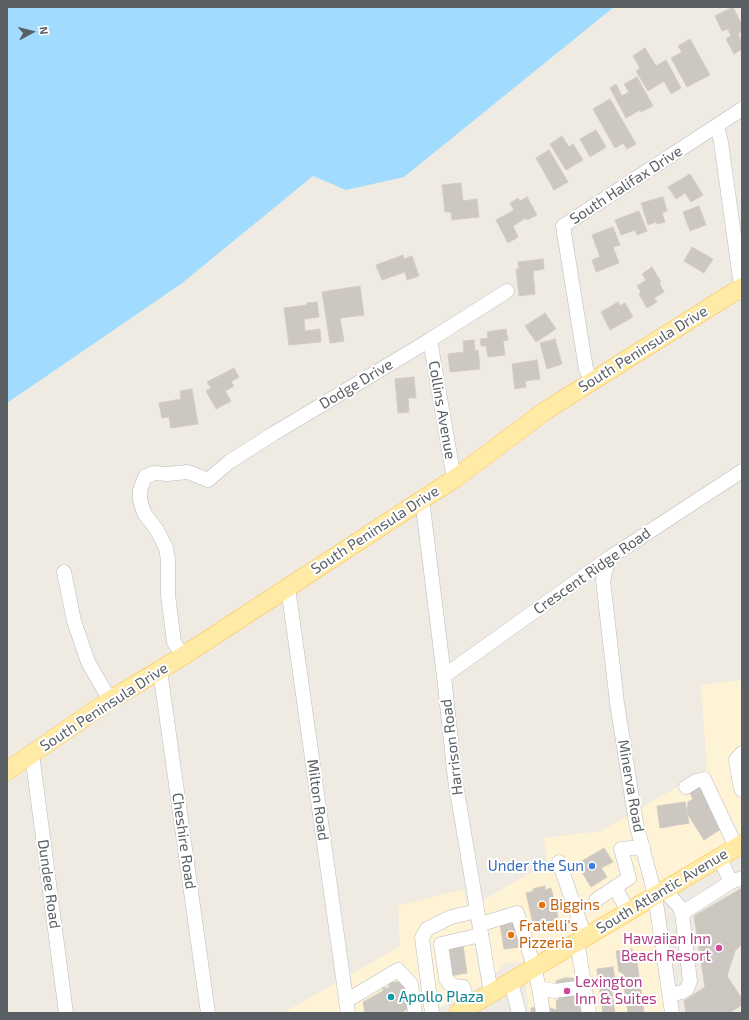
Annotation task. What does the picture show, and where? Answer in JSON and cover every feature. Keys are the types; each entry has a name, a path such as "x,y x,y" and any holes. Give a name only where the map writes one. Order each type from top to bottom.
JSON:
{"main road":[{"name":"South Peninsula Drive","path":"7,771 110,700 183,656 454,479 545,411 742,289"},
{"name":"South Atlantic Avenue","path":"464,1010 739,846"}],"street":[{"name":"South Halifax Drive","path":"592,381 586,369 563,226 742,110"},
{"path":"717,127 721,142 742,289"},
{"name":"Dodge Drive","path":"183,656 174,642 168,595 168,560 166,548 157,530 144,512 139,496 143,479 150,473 188,472 208,480 241,454 430,340 507,291"},
{"name":"Collins Avenue","path":"430,340 454,479"},
{"name":"Crescent Ridge Road","path":"444,676 609,558 742,471"},
{"name":"Harrison Road","path":"422,499 455,779 481,923 491,993"},
{"name":"Minerva Road","path":"609,558 603,580 617,703 636,823 643,847 660,892 672,1013"},
{"path":"64,572 74,621 88,662 110,700"},
{"name":"Milton Road","path":"288,588 344,1009"},
{"name":"Cheshire Road","path":"160,670 208,1013"},
{"path":"742,752 736,760 740,768 742,790"},
{"name":"Dundee Road","path":"32,754 66,1013"},
{"path":"686,787 704,779 739,846"},
{"path":"596,900 629,878 621,849 643,847"},
{"path":"682,913 737,880 719,857"},
{"path":"559,862 581,940 584,987 589,1013"},
{"path":"615,887 628,912"},
{"path":"660,892 679,906 682,913 690,981 687,989 670,995"},
{"path":"464,1010 463,987 448,983 446,979 441,944 481,923 517,913 534,967 543,1013"},
{"path":"432,1013 422,938 427,929 450,918 481,923"},
{"path":"481,923 494,954"},
{"path":"344,1009 398,970 411,984 414,1013"},
{"path":"511,982 519,1013"},
{"path":"539,988 555,991 584,987"}],"shaded area":[{"path":"742,680 742,838 660,888 639,809 707,770 701,685"},
{"path":"629,815 650,894 532,961 507,963 503,965 492,977 478,903 547,863 544,838 601,831"},
{"path":"464,889 482,985 431,1013 353,1013 348,976 400,946 398,906"},
{"path":"652,905 666,1013 529,1013 524,972"},
{"path":"338,982 342,1013 283,1013"}],"water":[{"path":"7,7 614,7 404,177 346,190 313,176 181,284 7,403"}],"building":[{"path":"733,7 742,25 742,31 738,34 742,42 742,49 734,54 726,39 731,36 728,29 722,31 715,16"},
{"path":"690,39 710,75 687,87 671,58 682,52 678,46"},
{"path":"645,48 656,66 666,60 681,88 671,94 664,81 648,91 636,71 640,68 633,56"},
{"path":"637,77 653,106 641,112 640,110 626,118 610,88 616,84 622,96 629,92 624,84"},
{"path":"610,99 636,144 627,149 623,143 615,148 593,109"},
{"path":"596,130 606,147 590,157 580,139"},
{"path":"562,136 569,147 573,144 583,160 566,170 550,144"},
{"path":"549,150 568,182 554,190 536,158"},
{"path":"690,174 703,195 691,202 685,193 676,199 668,187"},
{"path":"461,183 463,201 477,199 479,217 452,220 451,212 445,212 442,185"},
{"path":"527,197 537,215 527,220 526,218 513,226 518,237 508,243 496,220 514,210 510,203 518,198 520,201"},
{"path":"663,197 667,211 662,213 665,222 657,224 656,222 648,225 641,203"},
{"path":"699,206 706,225 690,231 683,212"},
{"path":"639,211 647,231 637,235 635,230 621,235 615,220"},
{"path":"613,227 620,245 613,247 619,263 596,272 592,260 600,257 592,235"},
{"path":"692,247 713,259 704,273 684,261"},
{"path":"403,255 404,259 412,256 419,276 407,280 405,272 382,280 376,265"},
{"path":"543,259 544,269 533,271 535,294 519,296 516,269 519,269 518,262"},
{"path":"652,267 661,282 659,283 664,292 654,298 657,302 647,308 639,294 641,292 637,286 646,280 642,274"},
{"path":"360,286 364,315 340,318 344,341 330,343 322,292"},
{"path":"317,302 319,317 304,319 305,331 320,329 321,342 289,345 284,308"},
{"path":"618,302 620,306 625,303 633,317 610,330 601,312"},
{"path":"545,313 556,329 536,342 525,326"},
{"path":"506,329 508,340 503,341 505,355 488,357 486,346 481,346 480,339 488,338 487,332"},
{"path":"555,339 562,364 547,369 540,343"},
{"path":"474,340 475,351 478,350 480,369 450,372 448,354 464,352 463,341"},
{"path":"537,360 540,379 525,381 526,387 515,389 512,364"},
{"path":"234,368 239,377 231,382 234,386 225,391 231,401 216,409 206,391 211,388 207,382"},
{"path":"414,377 416,398 408,398 409,412 398,413 395,379"},
{"path":"192,389 198,424 171,428 169,417 162,418 159,403 181,399 180,391"},
{"path":"698,783 711,806 709,808 721,829 704,840 687,813 688,802 693,799 688,789"},
{"path":"685,802 689,823 660,828 657,806"},
{"name":"Under the Sun","path":"604,848 613,862 601,868 607,877 591,887 577,864"},
{"name":"Biggins","path":"545,886 545,890 551,888 558,917 535,932 526,893 534,891 533,889"},
{"name":"Hawaiian Inn Beach Resort","path":"742,888 742,944 735,951 727,976 742,999 742,1005 729,1013 686,1013 684,1001 705,987 694,916"},
{"name":"Fratelli's Pizzeria","path":"517,922 521,947 504,949 500,924"},
{"path":"463,945 467,973 449,976 444,949"},
{"path":"632,949 634,962 637,962 644,1013 628,1013 622,972 619,972 616,951"},
{"path":"613,967 616,985 611,986 615,1013 603,1013 597,969"},
{"name":"Lexington Inn & Suites","path":"565,978 574,978 581,1013 531,1013 531,1008 539,1007 547,1007 557,1010 556,1001 559,1000 556,981"},
{"name":"Apollo Plaza","path":"406,981 409,1008 401,1013 365,1013 363,1002 383,991 383,988 389,988 389,983"}],"place":[{"name":"Under the Sun","path":"592,866"},
{"name":"Biggins","path":"542,905"},
{"name":"Fratelli's Pizzeria","path":"511,935"},
{"name":"Hawaiian Inn Beach Resort","path":"719,948"},
{"name":"Lexington Inn & Suites","path":"567,991"},
{"name":"Apollo Plaza","path":"391,997"}]}
